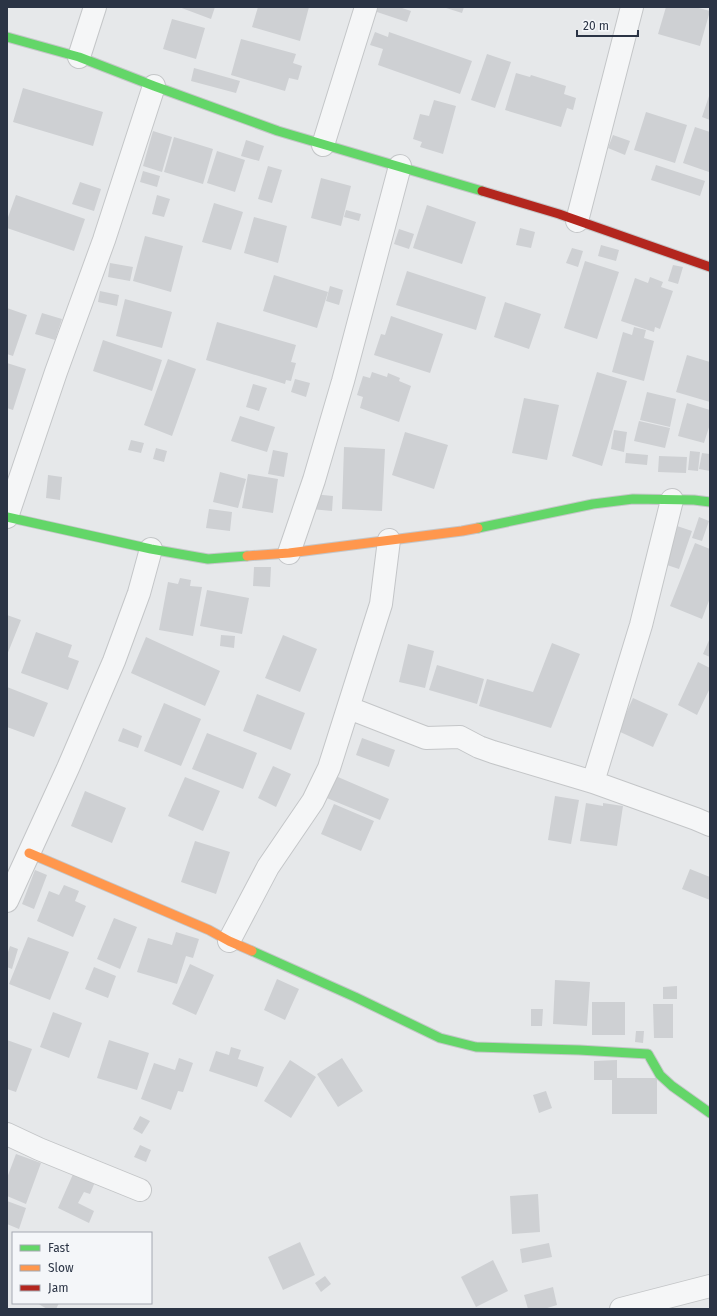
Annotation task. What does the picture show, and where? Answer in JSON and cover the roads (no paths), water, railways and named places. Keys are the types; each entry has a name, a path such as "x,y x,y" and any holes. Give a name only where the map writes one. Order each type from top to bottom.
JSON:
{"street":[{"path":"79,57 95,7"},
{"path":"323,145 366,7"},
{"path":"577,221 632,7"},
{"path":"7,37 79,57 278,131 400,166 577,221 710,267"},
{"path":"154,86 104,240 56,372 7,517 151,549 208,559 289,553 462,531 593,504 633,499 710,502"},
{"path":"289,553 314,480 343,381 400,166"},
{"path":"593,782 641,625 672,500"},
{"path":"229,940 268,867 313,801 329,768 381,604 389,540"},
{"path":"7,901 68,768 114,661 139,593 151,549"},
{"path":"349,708 426,738 460,737 479,747 593,782 710,825"},
{"path":"29,853 209,930 440,1038 476,1047 648,1054 660,1075 672,1086 710,1113"},
{"path":"7,1134 39,1149 140,1190"},
{"path":"621,1309 710,1286"}]}
